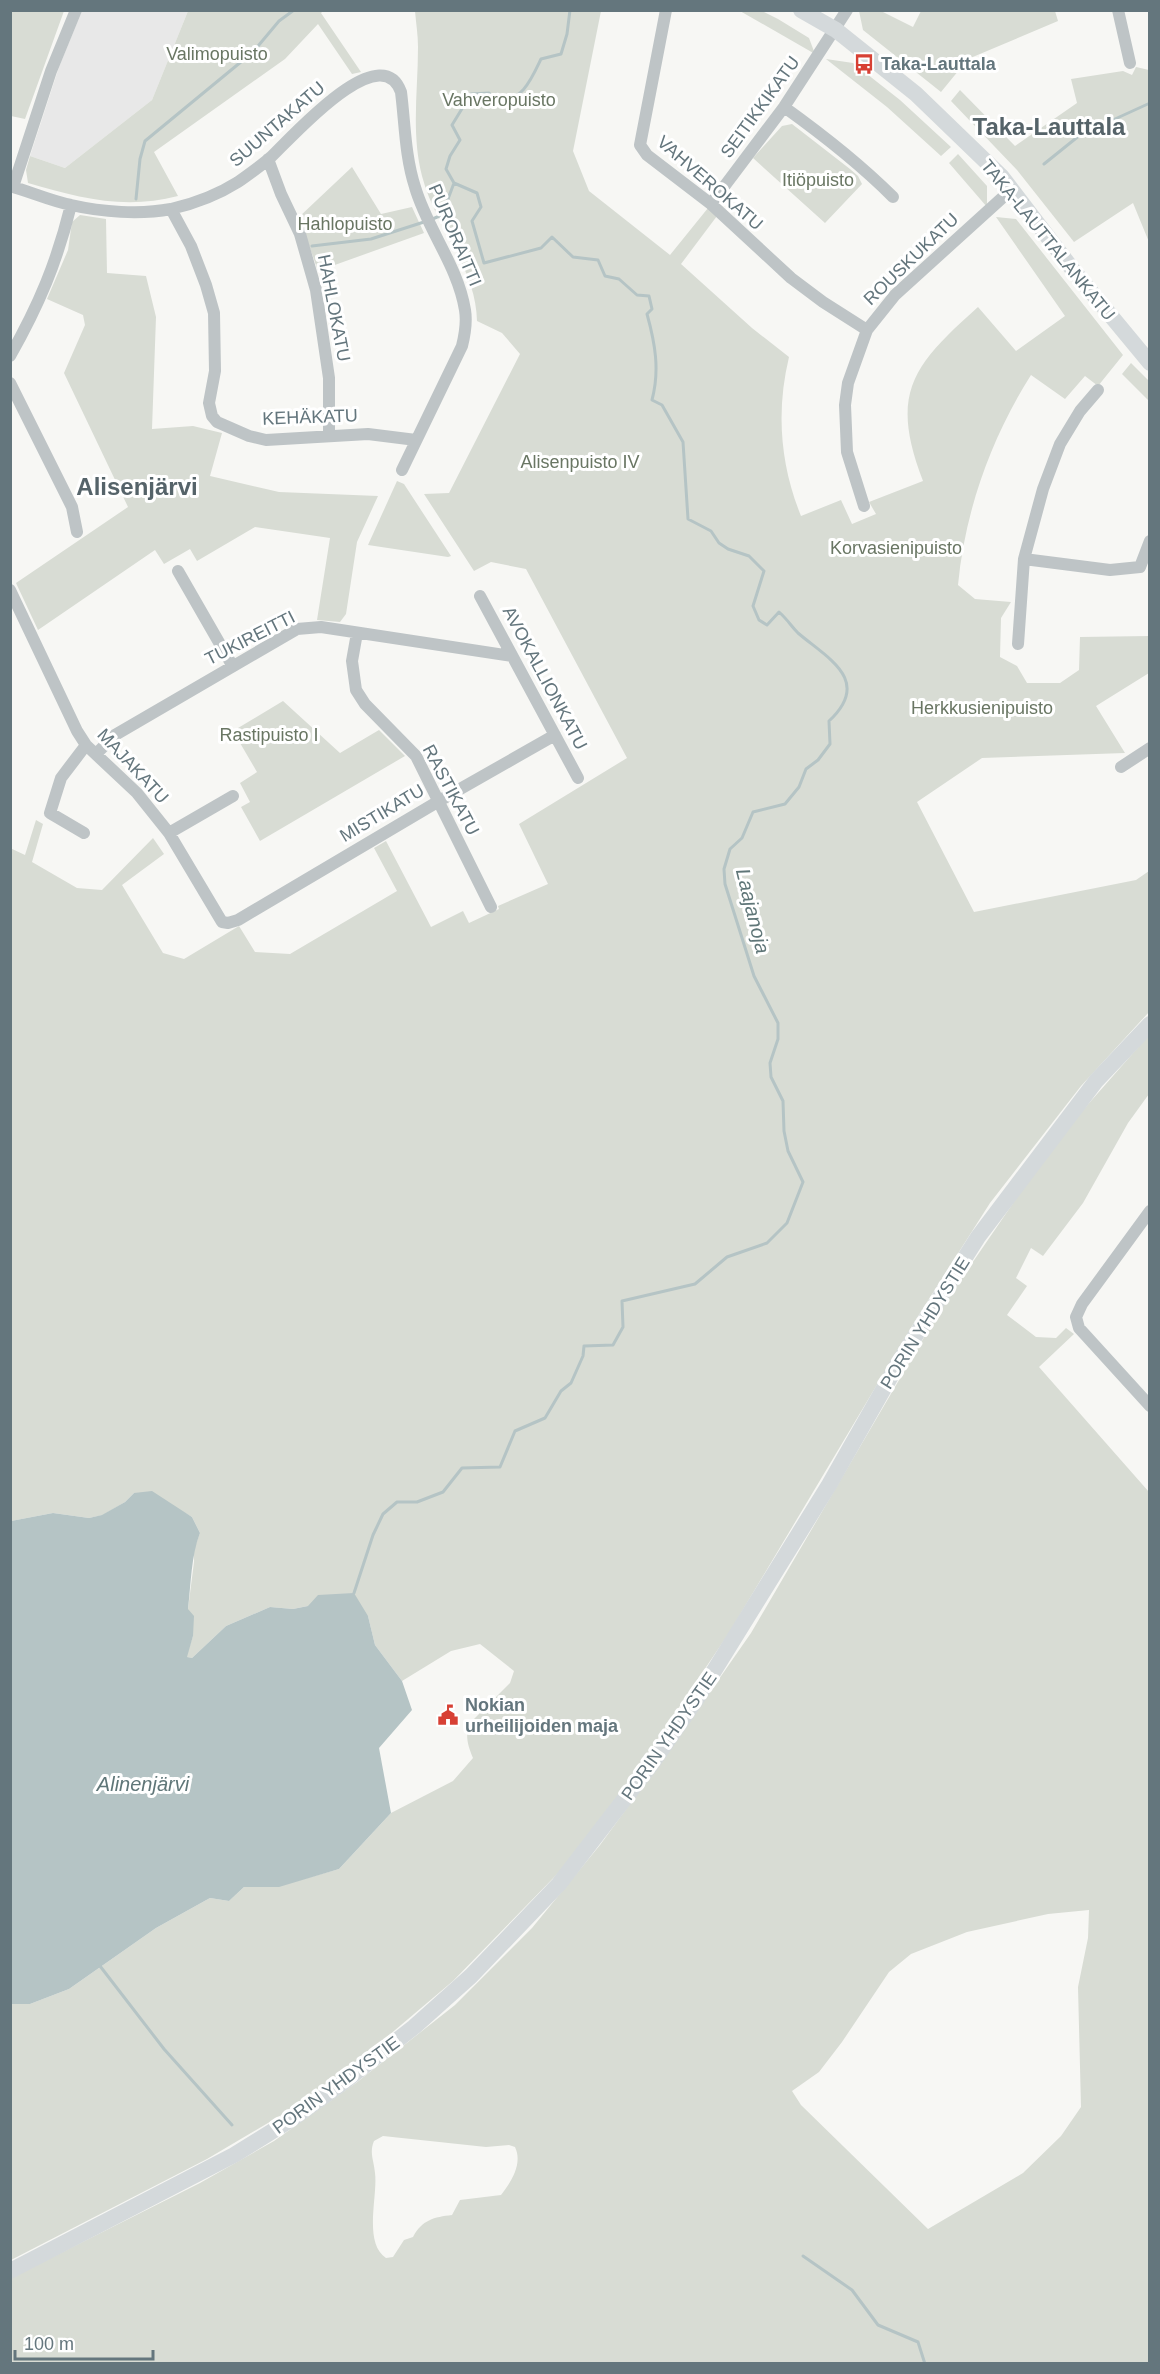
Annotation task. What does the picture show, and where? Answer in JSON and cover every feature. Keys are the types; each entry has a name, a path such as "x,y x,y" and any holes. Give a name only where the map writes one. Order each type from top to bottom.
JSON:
{"main road":[{"name":"TAKA-LAUTTALANKATU","path":"801,10 836,30 916,94 1002,177 1073,270 1149,363"},
{"name":"PORIN YHDYSTIE","path":"10,2271 234,2156 345,2082 414,2027 471,1976 559,1884 653,1762 696,1700 829,1485 900,1360 978,1237 1096,1081 1149,1024"}],"street":[{"path":"12,186 51,70 76,10"},
{"name":"VAHVEROKATU","path":"666,10 640,145 647,155 711,204 793,279 823,302 867,330"},
{"name":"SEITIKKIKATU","path":"711,204 784,107 847,10"},
{"path":"1118,10 1131,63"},
{"name":"SUUNTAKATU","path":"12,186 70,205 137,212 171,209 237,183 268,159 335,96 352,84 369,77 391,77"},
{"name":"PURORAITTI","path":"391,77 398,83 401,92 407,155 420,205 452,270 466,311 462,346 402,470"},
{"path":"784,107 831,140 868,171 893,197"},
{"name":"HAHLOKATU","path":"268,159 300,234 316,290 329,378 329,435"},
{"name":"ROUSKUKATU","path":"864,506 847,452 844,405 850,375 867,330 896,295 1012,189"},
{"path":"10,356 48,282 60,249 70,205"},
{"name":"KEHÄKATU","path":"171,209 190,246 206,285 214,313 215,371 209,404 212,416 225,426 266,440 368,434 416,440"},
{"path":"10,383 72,507 77,532"},
{"path":"1018,644 1024,559 1040,498 1060,444 1080,411 1098,390"},
{"path":"1024,559 1110,570 1140,567 1149,541"},
{"path":"178,571 232,665"},
{"name":"MAJAKATU","path":"10,590 77,731 86,745 137,793 169,833 218,917 222,922 228,923"},
{"name":"AVOKALLIONKATU","path":"480,596 578,777"},
{"name":"TUKIREITTI","path":"97,753 115,735 297,629 321,627 512,656"},
{"name":"RASTIKATU","path":"357,633 352,662 356,690 365,704 416,756 491,907"},
{"name":"MISTIKATU","path":"228,923 238,920 555,735"},
{"path":"84,833 50,813 61,778 86,745"},
{"path":"1121,767 1149,748"},
{"path":"169,833 232,796"},
{"path":"1149,1211 1082,1304 1076,1317 1079,1328 1149,1406"}],"shaded area":[{"path":"82,11 188,11 152,100 65,168 30,156 59,67"}],"green space":[{"path":"11,10 64,11 25,119 11,116"},
{"name":"Valimopuisto","path":"188,11 323,11 321,13 361,72 352,74 318,24 285,59 154,152 178,196 139,202 121,202 84,197 28,183 26,170 30,156 65,168 152,100"},
{"path":"415,11 601,11 573,151 589,191 670,255 708,208 717,216 681,264 752,328 789,357 782,397 782,437 788,477 801,516 841,500 852,524 876,514 869,502 923,481 913,451 908,425 908,403 913,383 923,364 937,346 978,307 1016,351 1065,316 996,217 1016,219 1123,355 1098,386 1085,376 1065,399 1031,375 1004,424 982,476 967,530 958,585 975,599 1011,602 1001,618 1000,657 1017,666 1027,683 1060,683 1079,670 1080,637 1149,636 1149,673 1096,706 1125,753 982,758 917,802 974,912 1136,880 1149,871 1149,1012 1081,1086 990,1203 915,1321 729,1633 632,1777 566,1865 453,1981 375,2047 295,2107 207,2159 11,2260 11,2004 30,2004 69,1989 156,1928 210,1898 229,1901 244,1887 279,1886 339,1869 391,1813 453,1781 473,1758 467,1733 469,1724 510,1683 514,1671 480,1644 451,1651 402,1681 375,1645 368,1616 308,1606 293,1609 270,1607 226,1626 192,1658 186,1657 193,1636 188,1609 194,1549 200,1533 192,1517 178,1509 134,1493 125,1502 103,1515 89,1518 53,1513 11,1521 10,848 25,855 36,820 43,824 32,862 77,888 102,890 153,838 164,854 122,885 163,953 184,959 239,926 255,952 290,954 397,891 374,848 386,841 431,927 463,911 469,923 499,909 498,906 548,884 519,824 627,758 526,569 491,562 474,571 424,494 449,493 520,354 502,333 477,321 470,283 436,213 422,176 416,128 418,47"},
{"path":"740,11 762,11 778,19 809,38 815,54"},
{"path":"859,11 881,11 913,27 921,11 1055,11 1058,21 968,59 941,92 863,30"},
{"path":"826,59 853,63 900,100 951,147 941,156 887,107"},
{"path":"1136,67 1149,70 1149,242 1133,203 1074,242 1017,170 951,101 960,90 1015,146 1077,103 1071,79 1123,71 1132,75"},
{"name":"Itiöpuisto","path":"792,124 850,169 858,176 862,184 825,223 753,158 782,126"},
{"path":"958,154 987,186 987,207 949,163"},
{"name":"Hahlopuisto","path":"352,167 381,214 412,207 424,233 318,271 299,217"},
{"path":"80,215 106,219 107,273 146,276 156,317 152,429 193,426 222,433 210,476 279,492 378,496 357,542 346,614 340,622 317,620 330,538 255,527 197,561 190,549 164,564 155,550 38,630 16,583 128,507 64,373 85,325 83,315 47,299 68,250 72,222"},
{"path":"1131,363 1149,381 1149,401 1122,374"},
{"path":"397,481 404,484 451,556 368,545"},
{"name":"Rastipuisto I","path":"283,701 340,753 379,730 405,756 260,841 241,807 250,802 240,783 257,772 233,731"},
{"path":"1149,1035 1149,1094 1128,1123 1083,1203 1043,1256 1031,1248 1016,1278 1027,1286 1007,1315 1036,1337 1056,1338 1066,1328 1074,1334 1039,1367 1149,1492 1149,2363 11,2363 11,2278 200,2183 274,2141 356,2083 455,2005 532,1928 600,1845 751,1633 940,1310 1020,1193 1076,1118","holes":["1089,1910 1088,1938 1078,1987 1081,2107 1061,2136 1023,2173 928,2229 801,2105 792,2091 819,2072 889,1972 911,1954 967,1932 1048,1914","383,2136 486,2147 509,2145 515,2147 517,2166 512,2179 501,2195 460,2200 452,2215 434,2218 425,2223 413,2237 404,2240 393,2257 386,2258 379,2251 373,2231 375,2173 372,2149 374,2141"]}],"water":[{"name":"Alinenjärvi","path":"152,1491 192,1517 200,1533 192,1570 188,1609 194,1616 193,1636 187,1657 192,1658 226,1626 270,1607 293,1609 308,1606 318,1595 354,1593 368,1616 375,1645 402,1681 412,1710 379,1748 391,1813 339,1869 279,1887 244,1887 229,1901 210,1898 156,1928 69,1989 30,2004 11,2004 11,1521 53,1513 89,1518 102,1515 125,1502 134,1493"}],"waterway":[{"path":"136,199 140,159 145,141 253,52 279,21 294,10"},
{"name":"Laajanoja","path":"354,1593 373,1535 383,1514 397,1502 417,1502 443,1492 462,1468 500,1467 515,1431 545,1418 561,1391 571,1383 583,1356 584,1346 613,1345 623,1327 622,1301 695,1284 727,1257 767,1243 787,1223 803,1182 788,1151 784,1131 783,1101 771,1077 770,1063 778,1039 778,1023 754,976 725,884 724,869 730,849 742,838 753,812 785,804 799,787 806,769 818,760 830,744 829,721 841,706 847,693 846,682 841,671 832,661 798,633 779,612 767,625 759,620 753,606 764,571 749,556 728,549 719,543 711,531 688,519 683,442 662,405 652,400 656,367 647,314 652,309 649,296 637,295 619,279 605,276 598,260 573,257 552,237 541,248 484,263 472,221 481,207 477,193 454,183 446,169 450,156 460,140 452,125 471,94 489,93 496,101 513,98 519,94 529,82 541,59 561,54 567,34 570,10"},
{"path":"1044,164 1080,135 1150,103"},
{"path":"430,220 442,215 454,183"},
{"path":"312,246 371,239 424,222"},
{"path":"100,1966 164,2049 232,2125"},
{"path":"803,2256 852,2290 878,2325 918,2342 925,2364"}],"place":[{"name":"Taka-Lauttala","path":"864,64"},
{"name":"Nokian urheilijoiden maja","path":"448,1715"}],"district":[{"name":"Taka-Lauttala","path":"1049,126"},
{"name":"Alisenjärvi","path":"137,486"}],"park label":[{"name":"Vahveropuisto","path":"499,100"},
{"name":"Alisenpuisto IV","path":"580,462"},
{"name":"Korvasienipuisto","path":"896,548"},
{"name":"Herkkusienipuisto","path":"982,708"}]}
